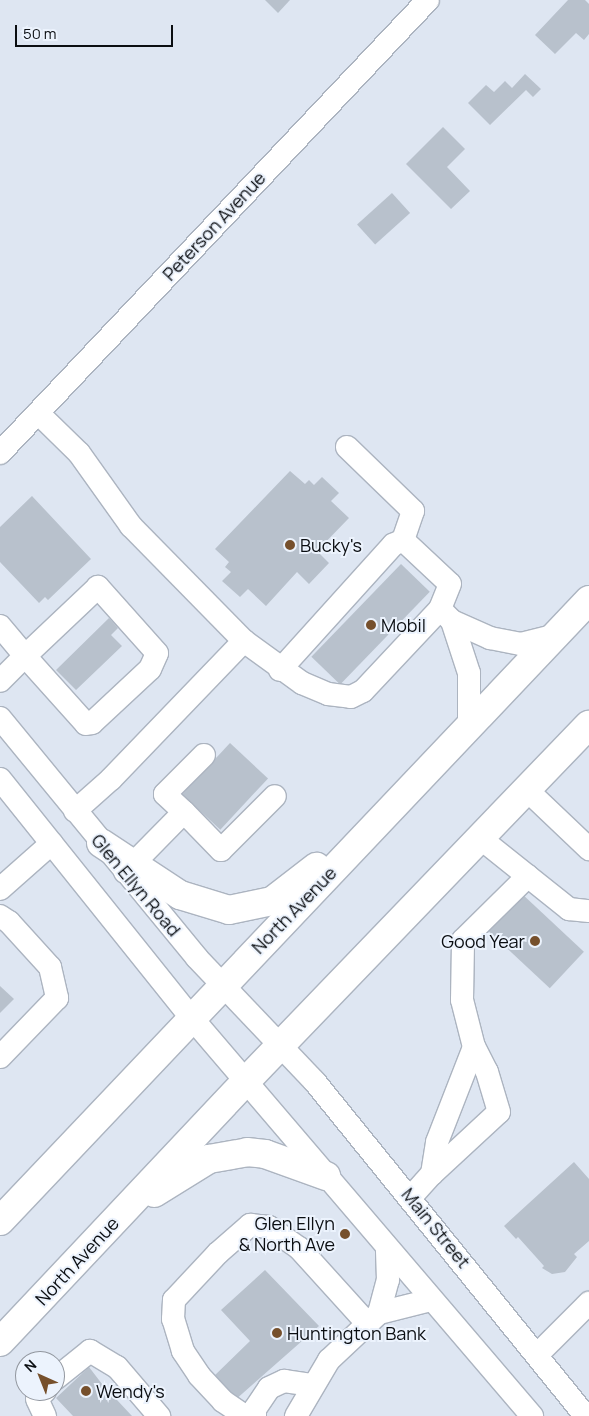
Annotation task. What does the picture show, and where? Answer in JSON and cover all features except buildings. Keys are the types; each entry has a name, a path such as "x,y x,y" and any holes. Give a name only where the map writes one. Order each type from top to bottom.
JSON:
{"main road":[{"name":"North Avenue","path":"0,1221 222,984 589,600"},
{"name":"North Avenue","path":"0,1342 280,1045 527,790 587,732"},
{"path":"101,842 128,868 180,896 229,910 272,901 332,855 430,768"},
{"path":"97,1240 157,1190 209,1159 227,1154 247,1152 265,1154 326,1176"}],"street":[{"name":"Peterson Avenue","path":"0,453 428,0"},
{"path":"38,413 79,454 131,526 244,641 280,670 328,694 351,697 363,692 446,615"},
{"path":"280,670 393,545 403,540 412,511 347,447"},
{"path":"403,540 450,584 446,615 469,673 469,726"},
{"path":"0,626 26,656 86,724 92,723 150,669 157,653 98,587 26,656 0,681"},
{"path":"446,615 490,638 521,644 554,636"},
{"path":"75,811 112,779 244,641"},
{"name":"Glen Ellyn Road","path":"0,718 101,842"},
{"path":"204,755 165,794 221,850 275,796"},
{"path":"0,779 191,1017 247,1080 523,1413"},
{"path":"527,790 589,848"},
{"path":"128,868 184,812"},
{"path":"480,838 569,909 589,911"},
{"path":"0,889 52,843"},
{"name":"Glen Ellyn Road","path":"128,868 222,984 280,1045"},
{"path":"411,1197 432,1174 499,1112 487,1072 474,1047 462,1000 463,940 528,876"},
{"path":"0,916 9,922 50,967 57,998 0,1057"},
{"name":"Main Street","path":"280,1045 411,1197 585,1416"},
{"path":"432,1174 437,1142 474,1047"},
{"path":"313,1385 284,1381 269,1388 255,1408 255,1416 242,1414 224,1401 199,1375 183,1351 173,1320 174,1300 250,1225 269,1227 299,1248 374,1319"},
{"path":"374,1319 388,1280 387,1249"},
{"path":"296,1416 329,1360 374,1319 431,1300"},
{"path":"538,1355 589,1303"},
{"path":"65,1371 90,1351 116,1367 159,1416"}],"place":[{"name":"Bucky's","path":"290,545"},
{"name":"Mobil","path":"371,625"},
{"name":"Good Year","path":"535,941"},
{"name":"Glen Ellyn & North Ave","path":"345,1234"},
{"name":"Huntington Bank","path":"277,1333"},
{"name":"Wendy's","path":"86,1391"}]}
